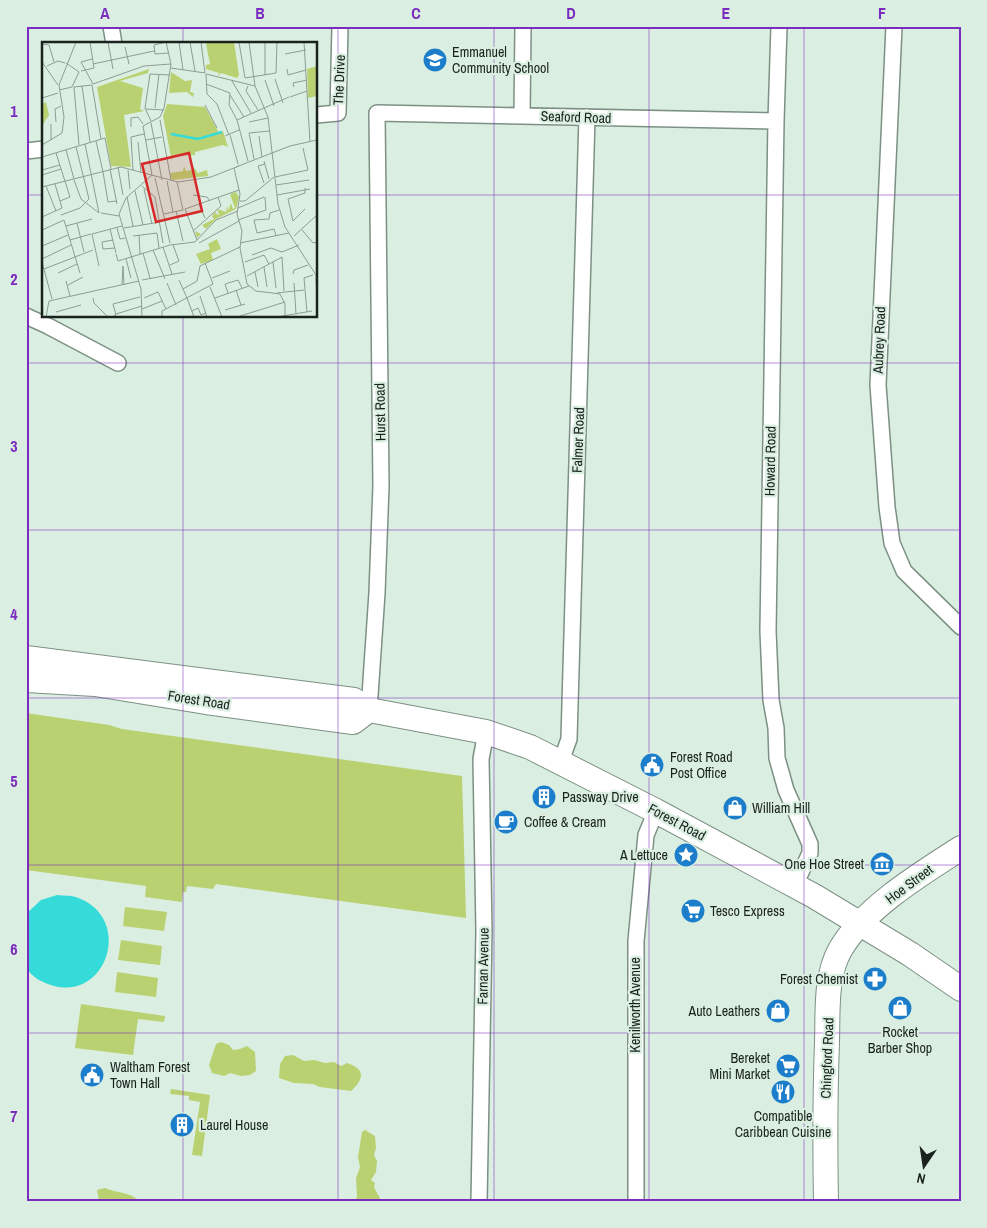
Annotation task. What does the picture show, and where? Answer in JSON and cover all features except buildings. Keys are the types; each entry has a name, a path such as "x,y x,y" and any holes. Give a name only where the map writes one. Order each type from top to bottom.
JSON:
{"main road":[{"name":"Forest Road","path":"26,658 354,700 369,710 486,732 530,747 561,761 656,811 799,877 860,923 961,989"},
{"name":"Forest Road","path":"26,680 95,684 206,702 352,722 369,710"},
{"name":"Hoe Street","path":"860,923 901,887 961,848"},
{"name":"Chingford Road","path":"826,1202 825,1103 830,981 833,965 839,951 860,923"}],"street":[{"path":"111,26 114,42"},
{"name":"The Drive","path":"318,115 338,113 340,26"},
{"path":"522,115 524,26"},
{"name":"Howard Road","path":"779,26 768,632 777,758 786,790 810,844 810,853 799,877"},
{"name":"Aubrey Road","path":"894,26 878,385 887,507 892,543 904,571 961,627"},
{"name":"Seaford Road","path":"376,113 776,121"},
{"name":"Hurst Road","path":"369,710 377,593 381,486 376,113"},
{"name":"Falmer Road","path":"561,761 569,740 587,117"},
{"path":"26,151 42,149"},
{"path":"26,316 118,363"},
{"name":"Farnan Avenue","path":"479,1202 484,931 481,758 486,732"},
{"name":"Kenilworth Avenue","path":"636,1202 635,956 646,835 656,811"}],"green space":[{"path":"26,713 109,725 122,729 462,776 466,918 216,884 213,889 187,886 186,892 183,892 182,902 145,897 146,886 26,870"},
{"path":"125,907 167,912 164,931 123,926"},
{"path":"121,940 162,946 160,965 118,960"},
{"path":"117,972 158,978 156,997 115,992"},
{"path":"81,1004 165,1016 164,1022 138,1019 133,1055 75,1048"},
{"path":"221,1042 229,1045 233,1050 247,1046 255,1052 256,1071 250,1075 241,1076 230,1073 224,1076 212,1073 209,1065 216,1044"},
{"path":"293,1055 304,1061 334,1062 341,1066 347,1063 353,1065 360,1071 359,1082 351,1091 320,1087 313,1084 294,1083 279,1078 280,1064 285,1056"},
{"path":"171,1089 210,1095 202,1156 192,1155 200,1102 189,1100 189,1096 170,1094"},
{"path":"365,1130 375,1136 376,1148 374,1155 377,1161 376,1172 371,1180 375,1183 374,1187 382,1202 354,1202 357,1197 356,1178 360,1167 358,1157 362,1132"},
{"path":"105,1188 133,1196 140,1202 105,1202 99,1200 97,1190"}],"water":[{"path":"57,895 76,897 94,907 105,921 109,938 107,954 100,969 88,981 73,987 54,986 46,983 35,977 26,968 26,914 41,900"}],"place":[{"name":"Emmanuel Community School","path":"435,60"},
{"name":"Forest Road Post Office","path":"652,765"},
{"name":"Passway Drive","path":"544,797"},
{"name":"William Hill","path":"735,808"},
{"name":"Coffee & Cream","path":"506,822"},
{"name":"A Lettuce","path":"686,855"},
{"name":"One Hoe Street","path":"882,864"},
{"name":"Tesco Express","path":"693,911"},
{"name":"Forest Chemist","path":"875,979"},
{"name":"Rocket Barber Shop","path":"900,1008"},
{"name":"Auto Leathers","path":"778,1011"},
{"name":"Bereket Mini Market","path":"788,1066"},
{"name":"Waltham Forest Town Hall","path":"92,1075"},
{"name":"Compatible Caribbean Cuisine","path":"783,1092"},
{"name":"Laurel House","path":"182,1125"}]}
